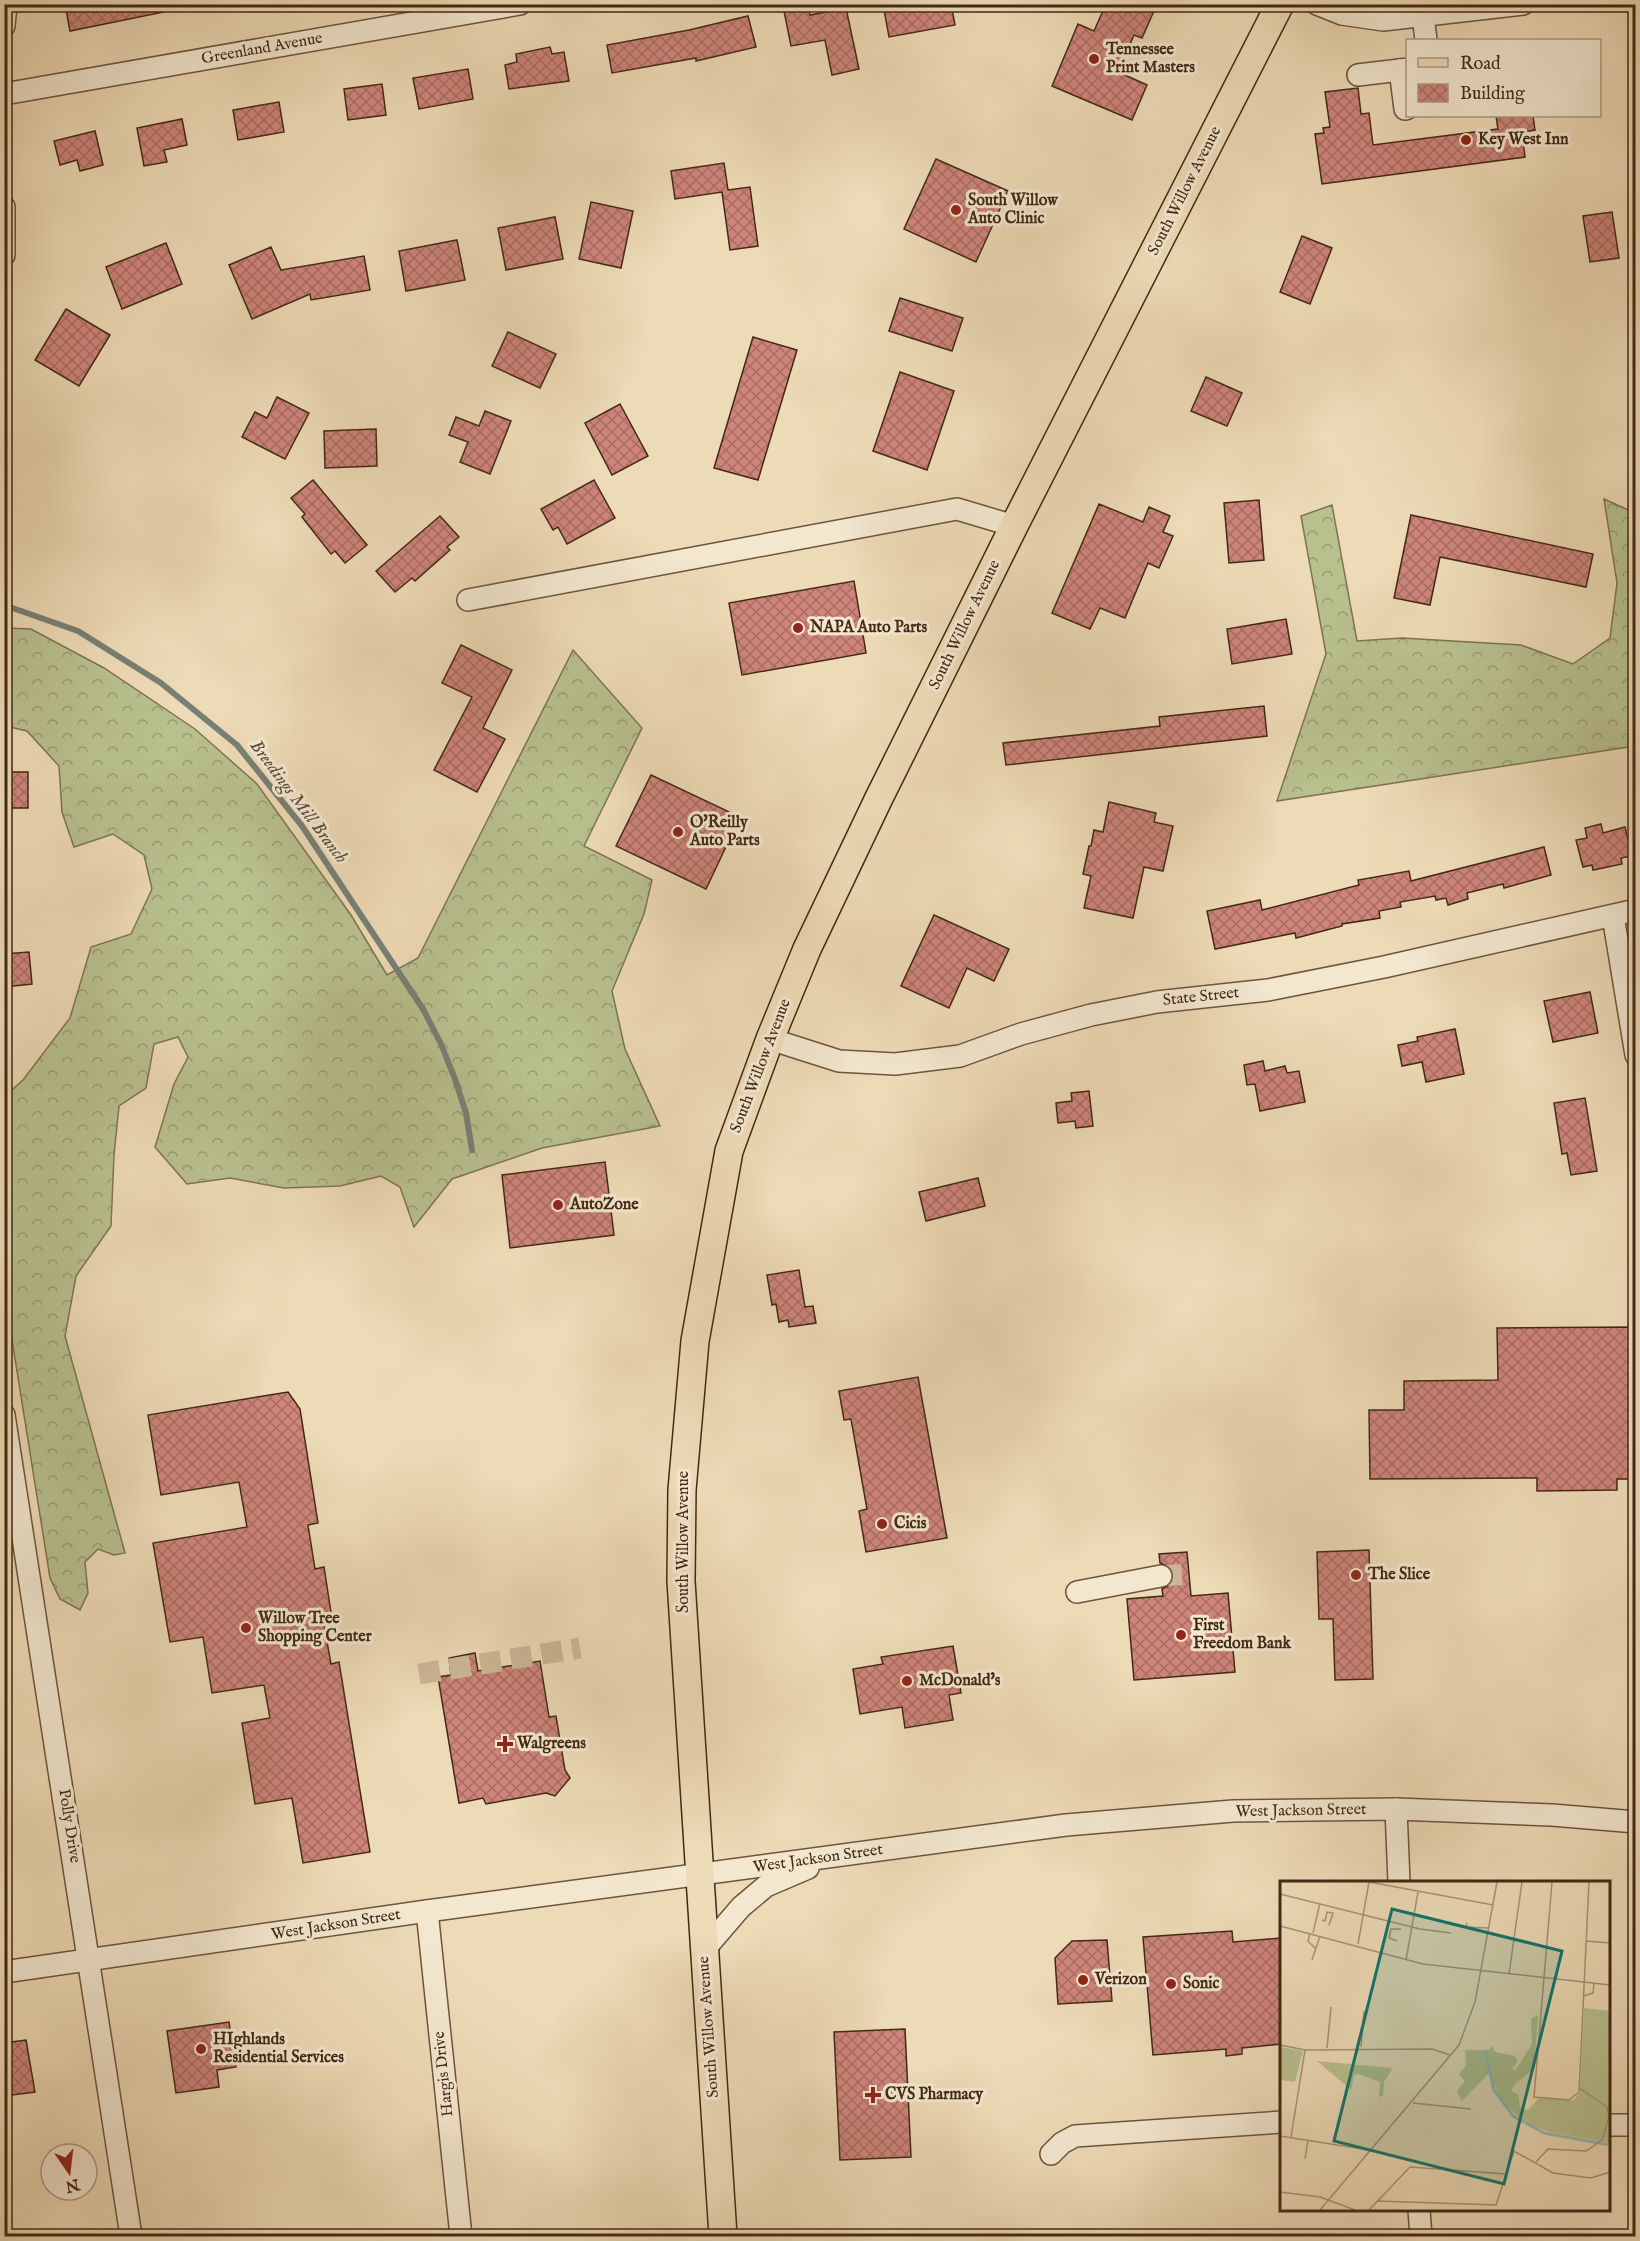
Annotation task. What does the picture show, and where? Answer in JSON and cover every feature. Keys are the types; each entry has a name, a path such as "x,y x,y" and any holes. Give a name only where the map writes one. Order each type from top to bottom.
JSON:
{"main road":[{"name":"South Willow Avenue","path":"723,2236 681,1581 682,1490 695,1341 729,1151 770,1039 813,937 878,800 1014,526 1280,4"}],"street":[{"path":"4,26 6,4"},
{"name":"Greenland Avenue","path":"4,94 520,4"},
{"path":"1317,4 1342,14 1383,20 1523,4"},
{"path":"1423,16 1426,39"},
{"path":"1359,75 1404,70 1406,108"},
{"path":"4,207 4,255"},
{"path":"468,600 957,509 1014,526"},
{"name":"State Street","path":"770,1039 839,1061 895,1064 960,1056 1021,1034 1091,1015 1157,1002 1279,988 1635,910"},
{"path":"1613,916 1635,1055"},
{"name":"Polly Drive","path":"4,1415 131,2236"},
{"path":"1077,1592 1161,1576"},
{"path":"1395,1809 1399,1881"},
{"name":"West Jackson Street","path":"4,1972 427,1911 1084,1824 1233,1811 1395,1809 1552,1815 1635,1822"},
{"path":"704,1950 741,1907 766,1886 833,1857"},
{"name":"Hargis Drive","path":"427,1911 461,2236"},
{"path":"1051,2154 1062,2143 1075,2136 1280,2122"},
{"path":"1610,2125 1635,2125"},
{"path":"1419,2211 1421,2236"}],"green space":[{"path":"1604,499 1635,513 1635,746 1277,801 1326,654 1301,516 1332,505 1357,641 1402,638 1521,645 1573,664 1610,638 1617,583"},
{"path":"5,621 9,623 6,628 31,629 104,668 195,729 257,784 351,915 387,975 418,958 573,650 642,728 584,846 652,880 644,914 612,991 625,1049 660,1126 542,1148 452,1179 414,1227 400,1187 381,1176 340,1186 284,1188 230,1178 187,1184 155,1147 174,1084 188,1057 178,1037 154,1044 146,1088 119,1106 111,1226 76,1276 65,1336 125,1553 114,1555 98,1549 85,1562 88,1593 80,1610 60,1599 50,1578 5,1296 5,1096 23,1080 70,1018 91,947 131,934 152,889 144,855 113,834 74,847 62,812 59,766 27,731 5,726"}],"building":[{"path":"65,4 164,4 164,12 70,31"},
{"path":"883,4 951,4 955,25 889,37"},
{"name":"Tennessee Print Masters","path":"1106,4 1157,4 1142,38 1134,35 1118,72 1147,85 1132,120 1052,86 1078,24 1094,31"},
{"path":"808,6 810,15 846,8 859,69 832,75 825,40 791,46 784,11"},
{"path":"748,16 756,47 696,61 696,58 612,73 607,45 689,30"},
{"path":"550,47 552,54 564,52 569,81 509,89 505,65 517,62 516,54"},
{"path":"468,69 473,99 419,109 413,78"},
{"path":"382,84 386,115 348,120 344,89"},
{"name":"Key West Inn","path":"1358,88 1361,114 1369,113 1373,145 1498,129 1496,117 1533,117 1535,130 1522,132 1525,157 1322,184 1315,134 1324,133 1323,128 1330,127 1325,92"},
{"path":"279,102 284,132 238,140 233,110"},
{"path":"182,119 187,145 164,150 167,162 144,166 137,128"},
{"path":"95,131 103,165 80,171 77,160 60,165 54,141"},
{"name":"South Willow Auto Clinic","path":"936,159 1008,191 976,262 904,229"},
{"path":"724,163 728,190 750,187 758,246 730,250 722,192 675,199 671,171"},
{"path":"591,202 633,211 621,268 579,259"},
{"path":"1612,212 1619,258 1590,262 1583,216"},
{"path":"555,217 563,259 506,270 498,228"},
{"path":"1302,236 1332,248 1310,304 1280,292"},
{"path":"457,240 465,280 406,291 399,251"},
{"path":"166,243 182,284 122,309 106,267"},
{"path":"271,247 281,270 364,256 370,290 311,300 310,294 252,319 229,265"},
{"path":"900,298 963,318 952,351 889,331"},
{"path":"66,309 110,335 79,386 35,360"},
{"path":"508,332 556,354 540,388 492,366"},
{"path":"753,337 797,350 758,480 714,468"},
{"path":"900,372 954,391 927,470 873,451"},
{"path":"1206,377 1242,393 1227,426 1191,411"},
{"path":"277,397 309,413 285,459 242,437 255,412 267,418"},
{"path":"620,404 648,456 612,475 585,423"},
{"path":"485,411 511,421 490,474 460,462 468,442 449,435 456,417 479,426"},
{"path":"376,429 377,466 325,468 324,431"},
{"path":"313,480 367,545 345,563 335,551 331,554 302,517 305,514 291,498"},
{"path":"594,480 615,518 567,544 558,527 553,530 541,509"},
{"path":"1259,500 1264,560 1229,563 1224,503"},
{"path":"1099,504 1143,522 1149,507 1170,516 1163,532 1173,536 1159,568 1148,563 1125,618 1100,608 1090,629 1052,613"},
{"path":"1411,515 1593,554 1586,587 1440,557 1430,605 1394,598"},
{"path":"440,516 459,537 447,547 450,550 415,581 412,578 395,592 376,571"},
{"name":"NAPA Auto Parts","path":"854,581 866,653 742,675 729,603"},
{"path":"1286,619 1292,654 1232,664 1227,629"},
{"path":"461,645 512,670 483,728 505,739 477,792 434,770 472,697 442,683"},
{"path":"1264,706 1267,736 1006,765 1003,743 1160,726 1159,717"},
{"path":"4,772 28,772 28,808 4,808"},
{"name":"O'Reilly Auto Parts","path":"651,775 740,817 706,889 616,846"},
{"path":"1109,802 1156,813 1154,822 1173,826 1163,871 1144,867 1133,918 1084,908 1091,876 1083,874 1089,846 1091,846 1094,830 1103,832"},
{"path":"1601,824 1603,833 1625,827 1632,856 1621,858 1622,864 1593,870 1592,865 1583,867 1576,840 1587,838 1585,828"},
{"path":"1544,847 1551,875 1504,888 1503,884 1467,893 1468,899 1448,905 1446,898 1436,900 1435,896 1400,902 1401,907 1379,911 1380,918 1342,924 1342,926 1296,938 1295,933 1215,949 1207,911 1260,900 1262,910 1359,885 1358,880 1409,871 1411,881"},
{"path":"934,915 1009,949 994,981 967,968 949,1008 901,986"},
{"path":"29,952 32,984 4,987 4,954"},
{"path":"1590,992 1598,1033 1553,1042 1544,1001"},
{"path":"1455,1029 1464,1074 1426,1082 1422,1062 1402,1066 1398,1045 1418,1041 1417,1037"},
{"path":"1263,1061 1265,1071 1285,1066 1287,1073 1299,1071 1305,1102 1260,1111 1255,1084 1247,1085 1244,1065"},
{"path":"1089,1091 1093,1126 1076,1128 1075,1121 1058,1123 1056,1103 1072,1101 1071,1093"},
{"path":"1585,1098 1597,1171 1571,1175 1567,1153 1562,1154 1554,1103"},
{"name":"AutoZone","path":"605,1162 614,1235 510,1248 502,1175"},
{"path":"978,1178 985,1206 926,1221 919,1192"},
{"path":"799,1270 805,1307 813,1306 816,1323 789,1327 788,1320 779,1322 776,1304 772,1305 767,1275"},
{"path":"1635,1327 1635,1479 1617,1479 1617,1490 1537,1491 1537,1478 1370,1479 1369,1410 1404,1410 1404,1381 1498,1380 1497,1328"},
{"path":"918,1377 947,1538 866,1552 859,1511 867,1509 851,1419 844,1420 839,1391"},
{"name":"Willow Tree Shopping Center","path":"288,1392 300,1409 318,1523 308,1525 315,1569 324,1567 332,1619 323,1620 331,1664 339,1662 370,1852 303,1863 292,1798 255,1804 242,1723 270,1718 264,1685 212,1693 203,1637 170,1642 153,1543 247,1527 239,1482 161,1495 148,1415"},
{"path":"1369,1550 1373,1679 1335,1680 1333,1619 1319,1619 1317,1552"},
{"name":"First Freedom Bank","path":"1187,1552 1191,1596 1228,1593 1235,1672 1134,1680 1127,1599 1163,1596 1162,1589 1170,1585 1174,1574 1170,1567 1160,1563 1159,1554"},
{"name":"McDonald's","path":"953,1646 961,1693 949,1695 953,1720 905,1728 902,1707 860,1714 853,1669 883,1664 881,1657"},
{"name":"Walgreens","path":"475,1653 478,1671 540,1661 549,1717 556,1716 565,1770 570,1778 555,1796 546,1793 486,1804 483,1798 459,1803 438,1677 451,1675 449,1658"},
{"path":"1232,1931 1233,1942 1280,1938 1280,2044 1242,2048 1242,2054 1226,2056 1226,2049 1153,2055 1143,1937"},
{"name":"Verizon","path":"1107,1940 1112,2001 1058,2004 1055,1958 1072,1941"},
{"name":"HIghlands Residential Services","path":"229,2022 236,2067 217,2070 219,2087 176,2093 167,2031"},
{"name":"CVS Pharmacy","path":"905,2029 911,2157 840,2160 834,2032"},
{"path":"26,2040 35,2092 4,2096 4,2043"}],"waterway":[{"name":"Breedings Mill Branch","path":"4,605 78,631 161,683 237,745 302,826 423,1009 441,1044 455,1079 466,1113 472,1150"}],"tunnel":[{"path":"1161,1576 1189,1574"},
{"path":"419,1674 580,1648"}],"place":[{"name":"Tennessee Print Masters","path":"1094,59"},
{"name":"Key West Inn","path":"1466,140"},
{"name":"South Willow Auto Clinic","path":"956,210"},
{"name":"NAPA Auto Parts","path":"798,628"},
{"name":"O'Reilly Auto Parts","path":"678,832"},
{"name":"AutoZone","path":"558,1205"},
{"name":"Cicis","path":"882,1524"},
{"name":"The Slice","path":"1356,1575"},
{"name":"Willow Tree Shopping Center","path":"246,1628"},
{"name":"First Freedom Bank","path":"1181,1635"},
{"name":"McDonald's","path":"907,1681"},
{"name":"Walgreens","path":"505,1744"},
{"name":"Verizon","path":"1083,1980"},
{"name":"Sonic","path":"1171,1984"},
{"name":"HIghlands Residential Services","path":"201,2049"},
{"name":"CVS Pharmacy","path":"873,2095"}]}
